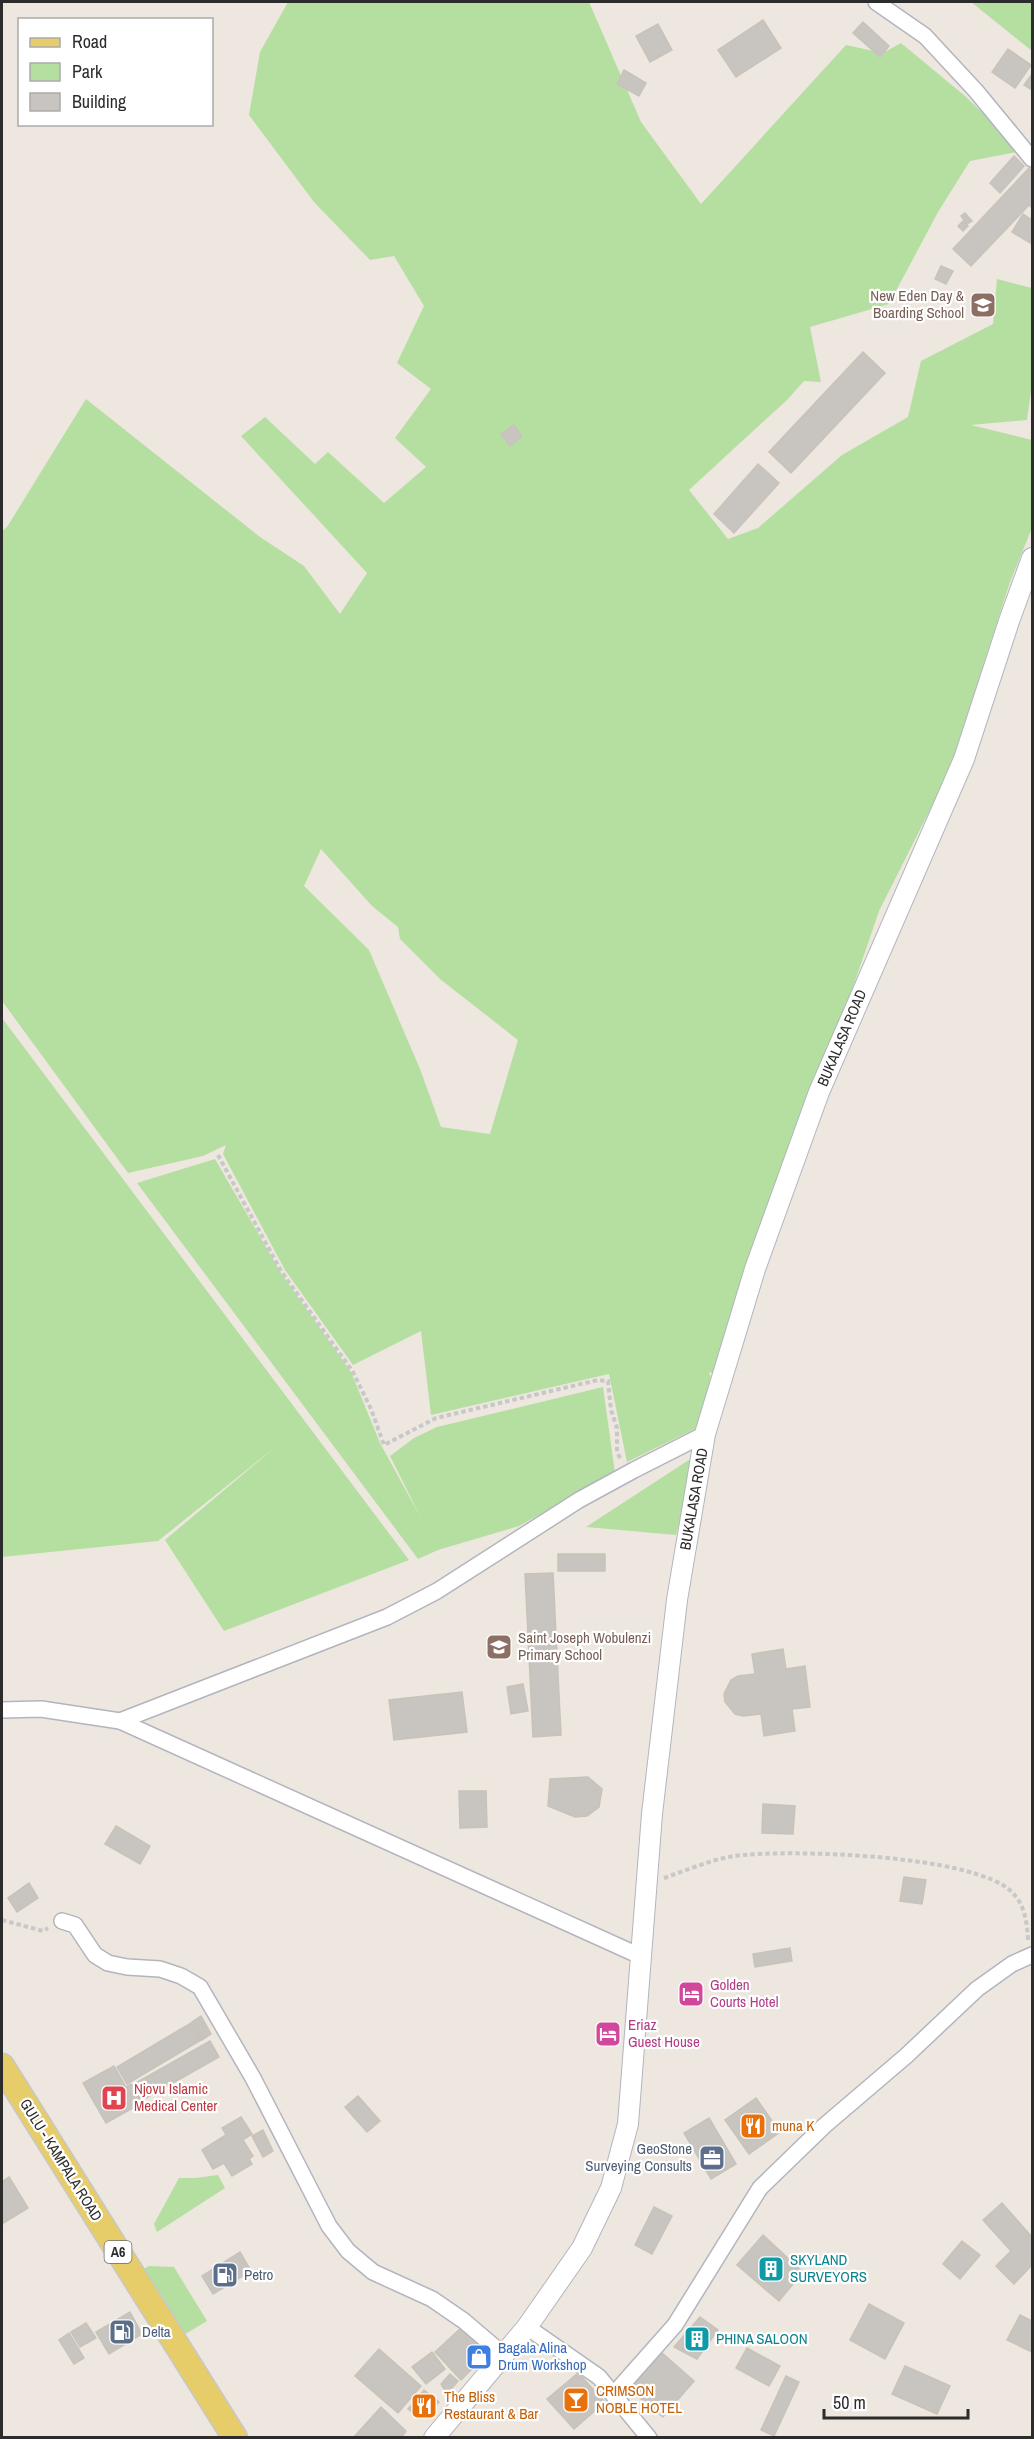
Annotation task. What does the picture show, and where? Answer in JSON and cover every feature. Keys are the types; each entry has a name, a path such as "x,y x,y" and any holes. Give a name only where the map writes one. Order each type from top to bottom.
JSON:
{"main road":[{"name":"GULU - KAMPALA ROAD","path":"2,2066 235,2438"}],"street":[{"path":"876,2 925,36 976,91 1032,159"},
{"name":"BUKALASA ROAD","path":"434,2438 527,2327 582,2248 611,2188 628,2124 652,1814 677,1600 705,1434 755,1269 819,1092 964,759 1032,558"},
{"path":"120,1720 387,1617 437,1591 579,1500 705,1434"},
{"path":"2,1710 41,1709 120,1720 640,1956"},
{"path":"62,1921 75,1925 95,1955 108,1963 160,1969 181,1976 200,1988 253,2078 328,2226 348,2251 373,2272 432,2299 464,2321 505,2356"},
{"path":"614,2395 675,2325 760,2188 824,2126 906,2056 977,1989 1012,1964 1030,1955"},
{"path":"527,2327 599,2377 649,2438"}],"path":[{"path":"218,1155 281,1271 353,1372 371,1409 384,1445 435,1418 598,1380 608,1382 611,1410 617,1428 617,1452 627,1474"},
{"path":"647,1885 732,1856 818,1853 936,1864 957,1868 993,1880 1011,1891 1021,1903 1027,1920 1030,1955"},
{"path":"2,1920 43,1930 62,1921"}],"green space":[{"path":"288,2 589,2 641,122 701,204 846,45 883,53 901,43 965,96 1022,151 970,161 938,212 889,304 810,327 821,382 804,381 787,400 689,490 728,539 758,528 842,455 908,417 921,361 993,324 997,279 1032,288 1032,384 1027,420 971,425 1032,440 1032,528 1010,582 948,774 879,911 720,1376 709,1372 717,1398 709,1422 627,1462 609,1374 431,1415 421,1331 353,1365 285,1270 223,1154 226,1145 203,1156 128,1173 2,1001 2,531 7,527 86,399 260,537 304,566 340,614 367,573 241,436 265,417 315,464 328,452 384,503 426,467 395,438 431,389 397,363 424,306 394,256 370,260 314,202 249,115 260,52","holes":["321,849 372,906 398,927 400,939 440,979 518,1040 490,1134 441,1127 420,1069 369,950 304,886"]},
{"path":"971,2 1032,2 1032,51"},
{"path":"2,1018 409,1560 224,1631 165,1540 274,1448 158,1541 2,1557"},
{"path":"215,1159 281,1273 351,1372 380,1443 421,1518 390,1456 414,1438 437,1427 603,1387 615,1473 519,1526 438,1550 418,1559 137,1183"},
{"path":"695,1456 676,1535 586,1527"},
{"path":"218,2175 225,2188 157,2232 154,2224 179,2178"},
{"path":"149,2266 174,2267 207,2321 182,2336 143,2269"}],"building":[{"path":"763,20 781,48 736,77 718,50"},
{"path":"863,22 889,46 880,57 853,33"},
{"path":"658,24 672,50 650,62 636,36"},
{"path":"1008,49 1031,65 1015,88 992,72"},
{"path":"624,70 646,83 639,96 617,84"},
{"path":"1032,74 1032,90 1024,85"},
{"path":"1014,156 1024,166 1000,193 990,183"},
{"path":"1029,168 1032,171 1032,208 1029,205 971,266 953,249"},
{"path":"965,213 972,221 967,224 961,216"},
{"path":"1023,214 1032,220 1032,244 1012,232"},
{"path":"963,221 968,226 963,231 958,226"},
{"path":"941,266 953,271 946,284 935,279"},
{"path":"863,352 885,373 791,473 769,452"},
{"path":"514,425 522,436 510,446 501,434"},
{"path":"758,464 779,483 734,533 714,514"},
{"path":"558,1554 605,1554 605,1571 558,1571"},
{"path":"553,1573 561,1735 533,1737 525,1574"},
{"path":"783,1649 786,1669 805,1666 810,1707 792,1709 795,1731 764,1736 761,1714 743,1716 735,1714 725,1702 724,1694 731,1680 738,1676 755,1674 752,1654"},
{"path":"523,1684 528,1711 511,1714 507,1687"},
{"path":"462,1692 467,1732 394,1740 389,1700"},
{"path":"588,1777 602,1789 599,1807 587,1816 575,1817 548,1806 550,1779"},
{"path":"459,1791 486,1791 487,1827 460,1828"},
{"path":"763,1804 795,1806 793,1834 762,1833"},
{"path":"116,1826 150,1846 140,1864 105,1844"},
{"path":"904,1877 926,1880 922,1904 900,1901"},
{"path":"29,1883 38,1898 17,1912 8,1898"},
{"path":"790,1948 792,1961 755,1967 753,1954"},
{"path":"201,2016 211,2034 202,2040 192,2022"},
{"path":"191,2023 201,2040 127,2084 117,2067"},
{"path":"210,2041 219,2057 141,2101 132,2085"},
{"path":"114,2066 126,2087 131,2084 142,2103 106,2123 83,2083"},
{"path":"358,2096 380,2121 367,2132 345,2107"},
{"name":"muna K","path":"756,2098 780,2132 749,2154 725,2120"},
{"path":"241,2117 252,2134 243,2140 253,2156 249,2159 252,2164 232,2176 224,2163 213,2169 202,2150 226,2135 222,2128"},
{"path":"709,2118 736,2164 711,2179 684,2133"},
{"path":"263,2130 273,2151 263,2157 252,2136"},
{"path":"9,2177 28,2208 2,2224 2,2182"},
{"path":"1002,2203 1032,2237 1032,2265 1014,2284 996,2266 1011,2251 983,2220"},
{"path":"654,2207 672,2216 652,2254 635,2245"},
{"name":"SKYLAND SURVEYORS","path":"763,2235 803,2272 779,2301 737,2265"},
{"path":"962,2241 980,2255 960,2279 943,2264"},
{"path":"240,2252 251,2271 213,2294 202,2276"},
{"path":"869,2304 904,2323 885,2359 850,2340"},
{"path":"130,2312 142,2334 109,2354 96,2332"},
{"path":"1020,2315 1032,2321 1032,2352 1007,2340"},
{"name":"PHINA SALOON","path":"700,2317 718,2330 697,2359 674,2347"},
{"path":"86,2323 96,2338 80,2347 71,2332"},
{"path":"461,2328 483,2345 477,2350 484,2357 461,2380 435,2352"},
{"path":"69,2333 84,2358 74,2364 59,2340"},
{"path":"747,2348 780,2366 769,2386 736,2368"},
{"path":"379,2349 421,2386 398,2413 355,2376"},
{"path":"432,2352 445,2369 426,2384 412,2367"},
{"path":"661,2352 694,2381 663,2417 629,2389"},
{"path":"905,2366 950,2386 937,2414 892,2394"},
{"path":"578,2373 605,2402 574,2429 547,2399"},
{"path":"450,2374 458,2381 452,2388 455,2393 449,2397 441,2384"},
{"path":"786,2376 799,2382 774,2436 761,2430"},
{"path":"424,2390 439,2402 421,2418 408,2409"},
{"path":"381,2407 406,2431 401,2438 353,2438"}],"place":[{"name":"New Eden Day & Boarding School","path":"983,305"},
{"name":"Saint Joseph Wobulenzi Primary School","path":"499,1647"},
{"name":"Golden Courts Hotel","path":"691,1994"},
{"name":"Eriaz Guest House","path":"608,2034"},
{"name":"Njovu Islamic Medical Center","path":"114,2098"},
{"name":"muna K","path":"753,2126"},
{"name":"GeoStone Surveying Consults","path":"712,2158"},
{"name":"SKYLAND SURVEYORS","path":"771,2269"},
{"name":"Petro","path":"225,2275"},
{"name":"Delta","path":"122,2332"},
{"name":"PHINA SALOON","path":"697,2339"},
{"name":"Bagala Alina Drum Workshop","path":"479,2357"},
{"name":"CRIMSON NOBLE HOTEL","path":"576,2400"},
{"name":"The Bliss Restaurant & Bar","path":"424,2406"}]}
